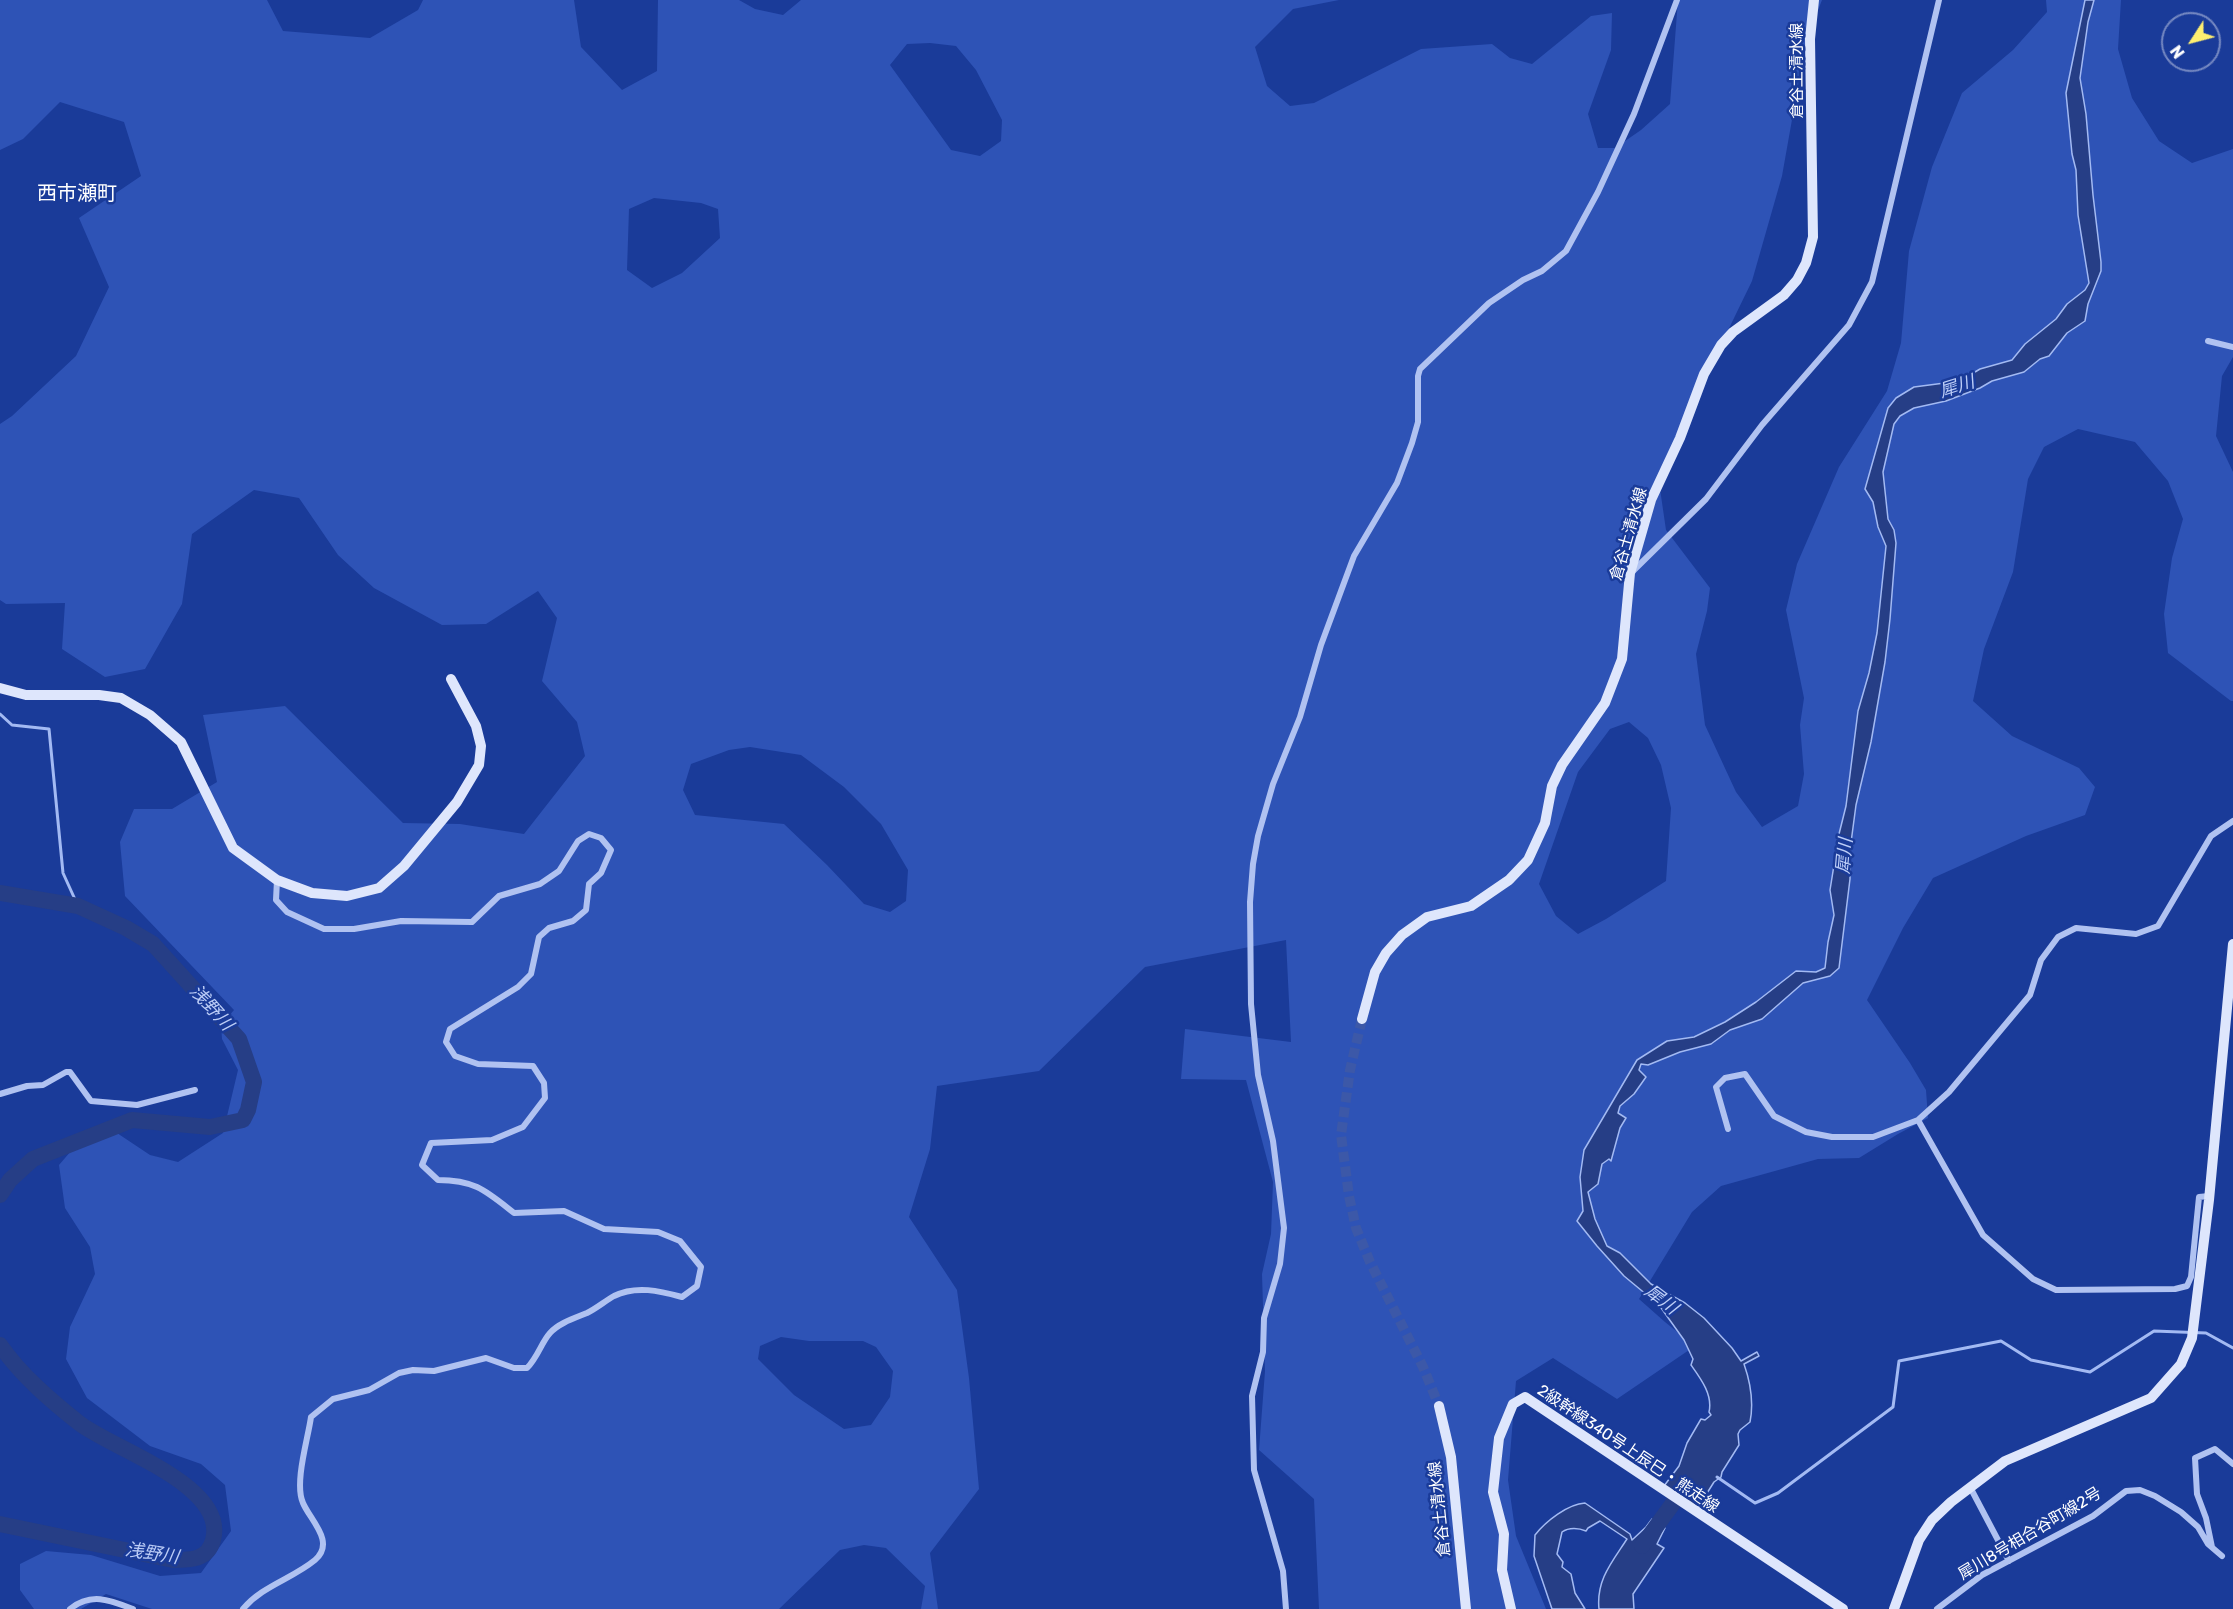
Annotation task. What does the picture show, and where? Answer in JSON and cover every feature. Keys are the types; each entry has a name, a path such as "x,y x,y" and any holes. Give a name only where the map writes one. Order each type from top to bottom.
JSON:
{"street":[{"path":"1286,1609 1283,1572 1254,1470 1252,1396 1263,1352 1264,1318 1280,1264 1284,1228 1273,1141 1258,1075 1251,1004 1250,902 1258,836 1273,784 1300,717 1321,645 1354,556 1397,483 1413,443 1418,422 1420,369 1489,303 1523,280 1542,271 1566,251 1598,192 1634,114 1677,0"},
{"name":"倉谷土清水線","path":"1362,1019 1375,972 1386,953 1402,935 1427,917 1471,906 1509,880 1528,860 1545,823 1552,786 1562,765 1605,703 1622,659 1630,573 1651,501 1680,438 1704,374 1721,345 1733,332 1784,295 1797,280 1806,263 1813,237 1810,39 1814,0"},
{"path":"1630,573 1706,499 1762,425 1850,325 1872,282 1939,0"},
{"path":"2208,341 2233,347"},
{"path":"0,688 26,695 99,695 121,698 150,715 181,742 233,848 277,880 312,893 347,896 379,888 404,866 457,802 479,765 481,746 476,726 451,679"},
{"path":"1728,1129 1716,1086 1725,1078 1745,1074 1774,1116 1806,1132 1832,1137 1873,1137 1918,1120 1949,1092 2030,995 2040,960 2058,937 2076,928 2136,934 2158,926 2211,836 2233,821"},
{"path":"243,1609 252,1598 316,1559 323,1547 321,1532 303,1503 299,1489 311,1417 333,1399 369,1390 399,1373 413,1370 434,1371 486,1358 514,1368 527,1368 535,1360 549,1335 557,1326 631,1290 657,1290 682,1297 697,1286 701,1267 680,1241 658,1232 604,1229 564,1210 514,1214 485,1190 460,1180 438,1180 422,1165 430,1143 492,1140 523,1126 545,1098 544,1083 533,1066 478,1064 455,1056 446,1042 450,1029 518,987 531,974 539,937 549,928 573,921 586,910 589,884 601,873 611,850 602,838 590,834 578,841 559,871 540,884 499,896 472,922 401,921 354,929 324,929 287,912 276,900 277,880"},
{"path":"1894,1609 1919,1540 1932,1520 1951,1502 2005,1461 2151,1398 2181,1364 2192,1338 2209,1198 2233,944"},
{"path":"0,1094 27,1086 43,1085 66,1072 70,1072 91,1101 137,1105 195,1090"},
{"path":"1918,1120 1983,1235 2033,1279 2056,1290 2175,1289 2187,1286 2191,1277 2199,1197 2209,1198"},
{"name":"2級幹線340号上辰巳・熊走線","path":"1512,1609 1502,1570 1504,1534 1493,1492 1499,1438 1513,1404 1525,1397 1843,1609"},
{"name":"倉谷土清水線","path":"1439,1406 1451,1457 1466,1609"},
{"path":"2212,1548 2206,1518 2197,1494 2195,1458 2216,1449 2233,1464"},
{"path":"1970,1487 2009,1561"},
{"name":"犀川8号相合谷町線2号","path":"1937,1609 1982,1575 2093,1516 2126,1491 2140,1490 2155,1496 2181,1512 2199,1527 2212,1548 2222,1556"},
{"path":"70,1609 89,1599 103,1598 133,1609"}],"shaded area":[{"path":"0,0 267,0 283,31 370,38 418,10 423,0 574,0 581,47 622,90 657,71 658,0 739,0 755,9 783,15 801,0 1339,0 1293,9 1255,47 1267,86 1290,106 1314,103 1421,49 1492,44 1510,58 1532,64 1591,16 1612,13 1611,50 1588,114 1598,148 1615,148 1641,130 1670,104 1678,0 1822,0 1806,41 1782,176 1752,281 1700,388 1659,482 1666,530 1710,588 1707,611 1696,654 1705,725 1736,792 1762,827 1798,806 1804,774 1800,725 1804,698 1786,610 1797,564 1839,467 1887,391 1901,343 1909,251 1932,167 1962,93 2013,50 2047,12 2046,0 2121,0 2118,49 2132,98 2159,141 2192,163 2233,149 2233,357 2222,376 2216,436 2233,472 2233,701 2168,653 2164,614 2172,558 2183,519 2168,481 2135,442 2078,429 2044,447 2028,479 2013,572 1984,649 1973,701 2012,736 2079,768 2095,787 2085,815 2026,836 1933,878 1903,928 1867,1000 1926,1090 1928,1118 1859,1158 1818,1159 1721,1186 1692,1212 1639,1299 1695,1346 1617,1399 1553,1358 1516,1381 1508,1480 1516,1536 1546,1609 1319,1609 1314,1499 1259,1450 1265,1371 1262,1274 1271,1234 1273,1182 1246,1080 1181,1079 1185,1029 1291,1042 1286,940 1145,967 1039,1071 937,1086 930,1149 909,1217 957,1290 969,1378 979,1489 930,1553 938,1609 921,1609 925,1586 886,1548 864,1545 840,1550 779,1609 152,1609 106,1594 81,1609 34,1609 20,1590 20,1564 46,1551 91,1555 160,1576 201,1573 231,1531 225,1485 201,1464 150,1446 87,1398 66,1359 70,1327 95,1274 90,1247 65,1208 59,1165 77,1144 111,1129 150,1155 178,1162 223,1133 238,1070 222,1039 221,1025 234,1010 125,896 120,842 134,809 172,809 217,782 203,715 285,706 403,823 460,824 524,834 585,756 577,722 542,681 557,618 538,591 486,624 442,625 374,588 338,555 299,498 254,490 192,534 182,604 145,669 105,677 62,649 65,603 6,604 0,600 0,424 12,416 76,356 109,287 79,218 141,176 124,122 60,102 23,139 0,150","holes":["930,43 956,46 976,70 1002,120 1001,141 980,156 951,150 890,65 907,44","654,198 701,203 718,209 720,238 682,273 652,288 627,270 629,209","1629,722 1648,738 1661,765 1671,808 1666,881 1578,934 1556,916 1539,884 1578,772 1610,729","750,747 801,755 844,787 881,824 908,870 906,901 890,912 864,904 784,824 695,815 683,790 691,764 729,750","781,1337 809,1341 863,1341 876,1347 893,1371 890,1397 871,1425 844,1429 794,1395 758,1359 760,1346"]}],"water":[{"path":"2085,0 2094,0 2088,22 2080,78 2086,114 2101,271 2088,304 2085,321 2067,333 2049,356 2040,359 2024,372 1992,381 1946,401 1914,408 1900,416 1894,424 1883,472 1888,519 1894,530 1896,543 1890,619 1871,742 1856,805 1839,968 1830,976 1803,983 1762,1019 1730,1030 1711,1044 1680,1052 1648,1065 1641,1064 1639,1070 1646,1077 1634,1094 1620,1106 1618,1113 1626,1118 1620,1128 1611,1161 1609,1159 1602,1164 1598,1184 1588,1192 1595,1219 1607,1246 1620,1253 1651,1284 1685,1303 1704,1318 1741,1361 1757,1352 1759,1356 1744,1364 1751,1393 1750,1422 1740,1430 1739,1445 1721,1477 1714,1482 1697,1509 1664,1486 1679,1466 1687,1443 1701,1419 1705,1420 1711,1415 1708,1393 1691,1365 1693,1359 1684,1340 1659,1305 1624,1276 1577,1221 1583,1211 1580,1177 1584,1150 1637,1060 1667,1041 1694,1037 1725,1022 1756,1002 1796,971 1816,972 1825,968 1834,915 1830,890 1846,806 1858,711 1877,633 1886,546 1878,527 1873,502 1865,489 1888,408 1896,398 1914,387 1960,381 1980,369 2012,360 2025,344 2056,319 2067,304 2085,290 2089,283 2078,215 2076,170 2072,154 2066,93"},
{"path":"1585,1503 1630,1534 1632,1540 1652,1519 1655,1521 1652,1526 1659,1531 1662,1526 1665,1528 1657,1544 1664,1548 1633,1594 1634,1609 1599,1609 1603,1580 1627,1539 1600,1521 1586,1531 1574,1528 1562,1532 1557,1554 1563,1562 1562,1567 1571,1574 1575,1593 1585,1609 1552,1609 1534,1556 1535,1535 1558,1514 1572,1506"}],"waterway":[{"path":"0,714 12,725 49,729 63,873 78,906"},
{"name":"浅野川","path":"0,893 78,906 126,928 153,944 239,1039 254,1082 248,1110 243,1120 210,1127 132,1120 33,1159 10,1180 0,1195"},
{"path":"1717,1477 1755,1503 1778,1493 1893,1407 1899,1361 2001,1341 2031,1360 2090,1372 2154,1331 2206,1333 2233,1348"},
{"name":"浅野川","path":"0,1345 36,1387 79,1423 186,1486 203,1502 213,1520 213,1540 207,1552 198,1558 173,1560 0,1524"},
{"name":"犀川","path":"1642,1546 1687,1484"}],"tunnel":[{"path":"1362,1019 1350,1070 1341,1135 1349,1196 1356,1228 1370,1262 1423,1367 1439,1406"}],"district":[{"name":"西市瀬町","path":"77,194"}]}
